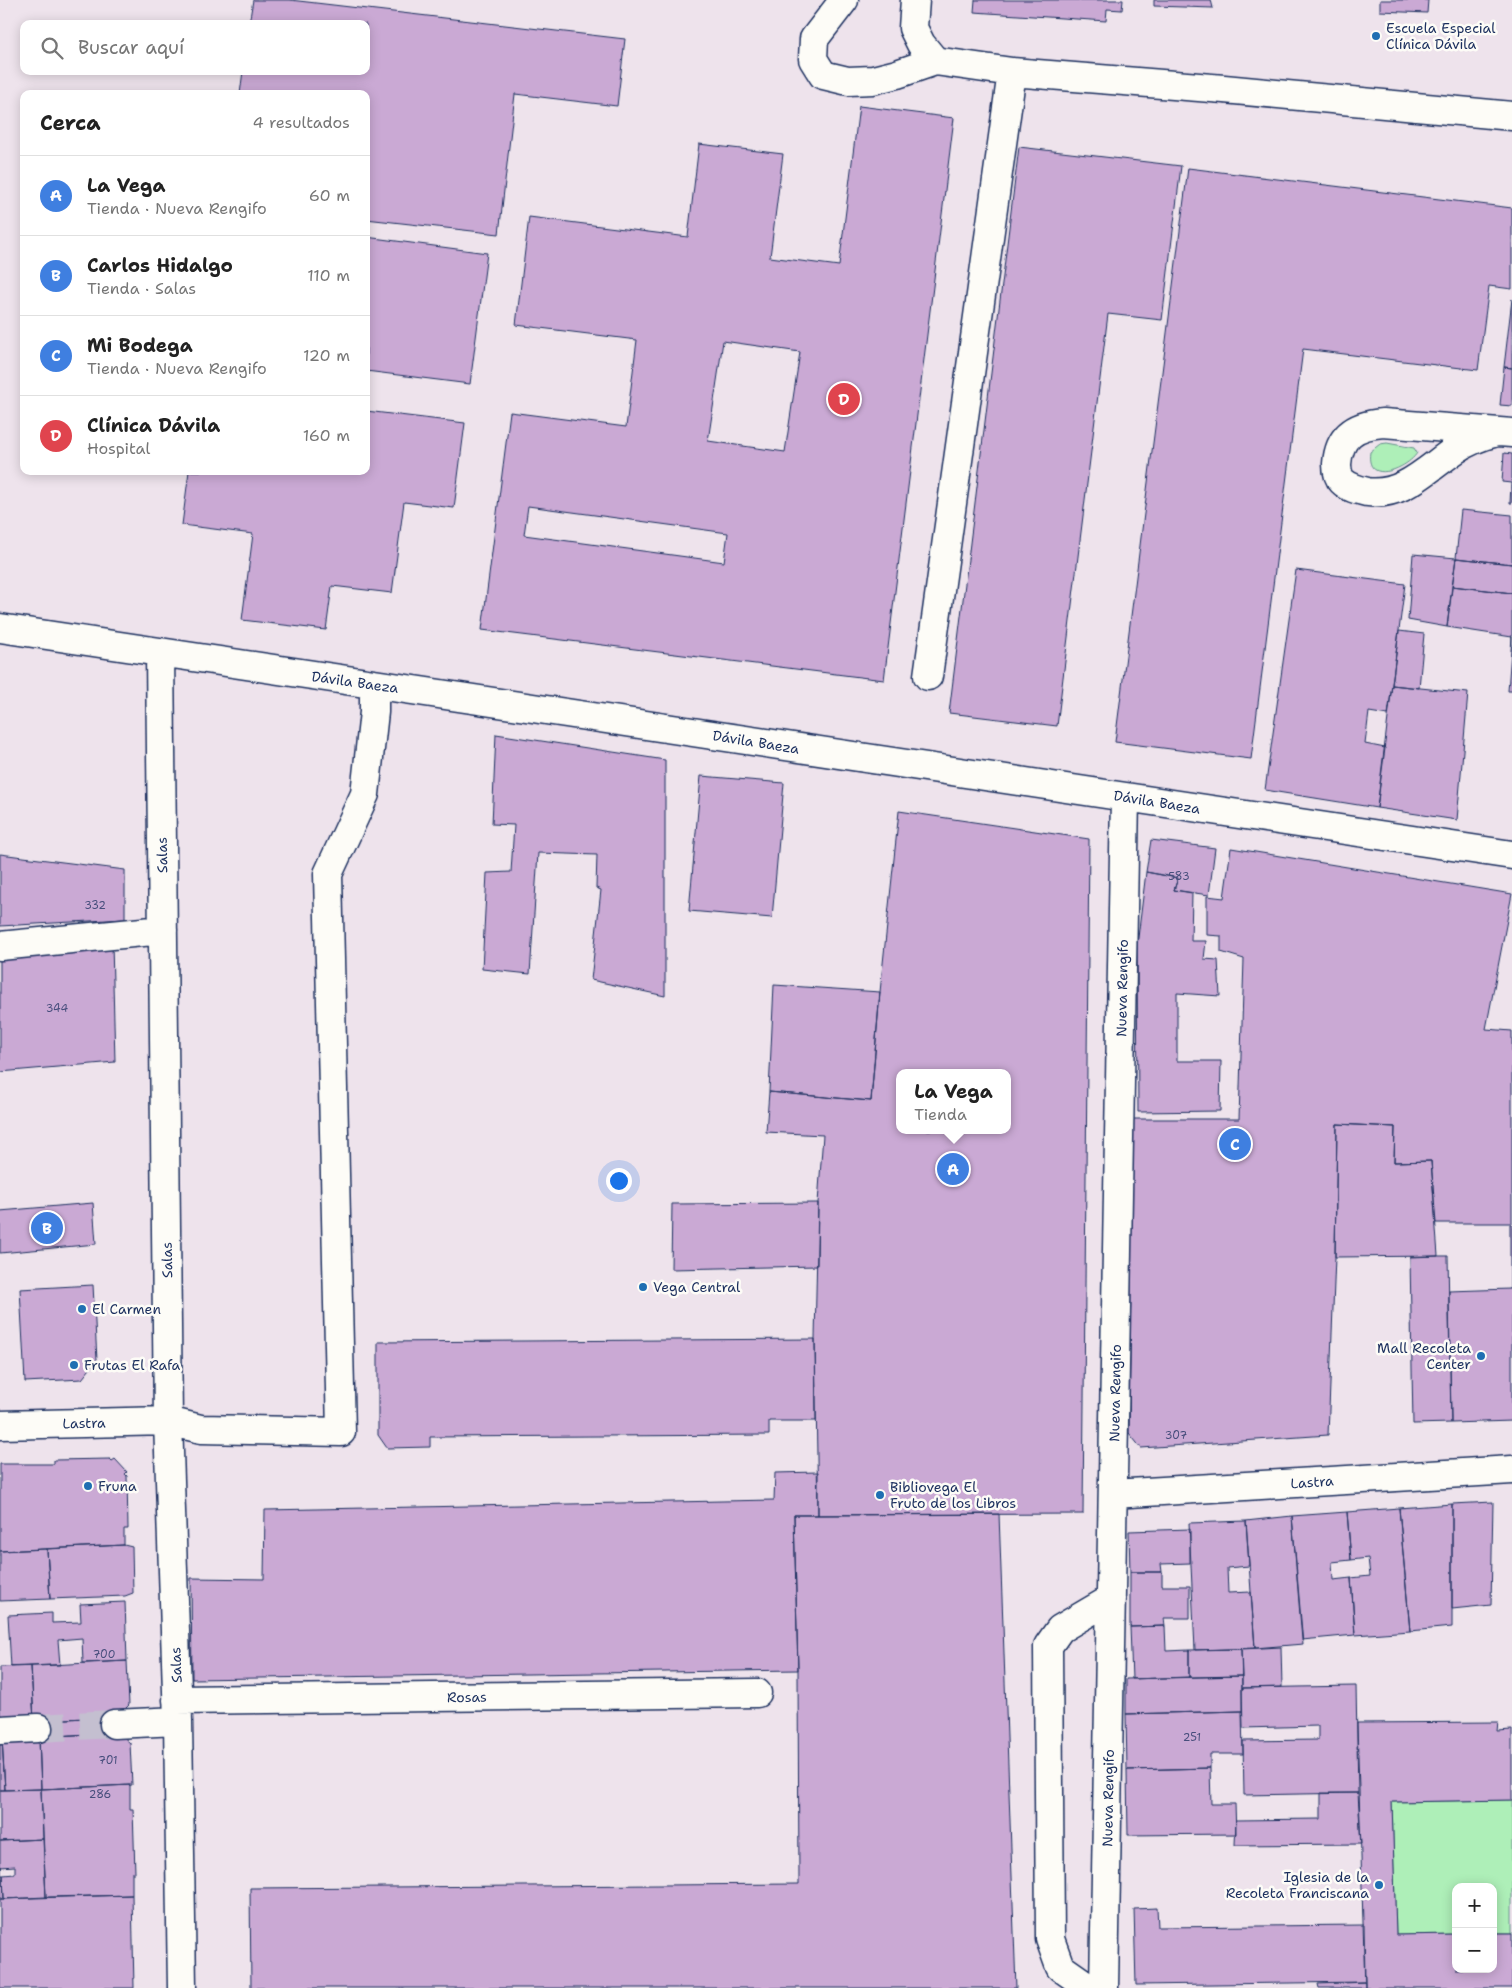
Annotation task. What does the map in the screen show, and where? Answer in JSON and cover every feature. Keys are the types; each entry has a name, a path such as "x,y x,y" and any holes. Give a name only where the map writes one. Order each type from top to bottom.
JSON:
{"street":[{"path":"844,0 814,39 812,59 823,75 848,81 873,80 936,61 1012,72 1224,89 1512,116"},
{"path":"914,0 913,28 921,44 936,61"},
{"path":"928,676 1012,72"},
{"path":"1383,422 1504,432 1469,442 1395,490 1378,493 1357,490 1342,481 1337,470 1338,453 1346,436 1366,424 1383,422"},
{"name":"Dávila Baeza","path":"0,628 1512,856"},
{"name":"Salas","path":"160,653 168,1421 178,1710 182,1988"},
{"name":"Lastra","path":"0,1425 168,1421 201,1429 341,1432 328,874 365,794 374,712 374,684"},
{"name":"Nueva Rengifo","path":"1104,1988 1125,797"},
{"path":"0,946 163,930"},
{"name":"Lastra","path":"1113,1494 1512,1470"},
{"path":"1090,1988 1060,1967 1050,1939 1048,1646 1060,1629 1111,1599"},
{"name":"Rosas","path":"114,1724 178,1710 757,1693"},
{"path":"0,1730 38,1728"}],"green space":[{"path":"1387,443 1414,448 1417,453 1412,459 1396,469 1380,471 1374,469 1370,462 1370,452 1380,444"},
{"path":"1512,1800 1512,1933 1497,1933 1497,1883 1452,1883 1452,1934 1396,1935 1392,1802"}],"building":[{"path":"253,0 290,0 625,39 617,106 515,94 499,234 370,219 370,90 241,90 242,75 370,75 370,20 250,20"},
{"path":"975,0 1123,0 1122,10 1107,9 1106,21 974,12"},
{"path":"1154,0 1211,0 1213,8 1154,6"},
{"path":"1380,0 1428,0 1427,13 1380,11"},
{"path":"859,106 954,118 884,680 482,630 510,412 626,427 637,340 516,325 529,217 688,237 699,144 783,154 770,257 839,266","holes":["723,341 800,352 785,452 708,441","528,506 728,533 724,562 524,535"]},
{"path":"1019,147 1181,166 1162,320 1108,314 1057,726 949,713"},
{"path":"1188,168 1512,208 1512,289 1489,286 1478,370 1303,349 1251,759 1115,742"},
{"path":"370,238 487,253 470,384 370,372"},
{"path":"1512,299 1512,368 1504,367"},
{"path":"1504,367 1512,368 1512,406 1500,405"},
{"path":"370,411 465,423 454,508 404,502 392,593 332,586 326,630 242,620 253,534 182,525 188,475 370,475"},
{"path":"1504,453 1512,454 1512,503 1510,503 1511,483 1502,482"},
{"path":"1461,510 1512,515 1512,564 1456,558"},
{"path":"1413,554 1456,558 1447,627 1408,620"},
{"path":"1456,558 1512,564 1512,593 1452,586"},
{"path":"1296,570 1405,584 1388,715 1369,712 1365,744 1385,748 1377,808 1265,790"},
{"path":"1452,586 1512,593 1512,637 1447,627"},
{"path":"1399,631 1424,634 1419,688 1392,685"},
{"path":"1512,637 1512,691 1508,691"},
{"path":"1392,685 1468,693 1457,820 1377,808"},
{"path":"496,734 665,760 665,996 591,980 601,890 596,888 597,855 538,853 530,974 482,969 487,873 511,872 514,825 492,824"},
{"path":"701,776 784,783 772,918 689,911"},
{"path":"899,811 1089,839 1083,1514 818,1515 815,1339 818,1203 823,1135 766,1132 769,1092 871,1101 880,992"},
{"path":"1151,840 1215,848 1209,895 1174,890 1178,878 1146,872"},
{"path":"1231,848 1512,894 1486,1029 1512,1031 1512,1223 1436,1223 1431,1161 1394,1162 1395,1127 1337,1124 1335,1257 1328,1435 1141,1448 1129,1433 1133,1119 1239,1119 1244,959 1221,952 1221,936 1207,935 1207,896 1224,898"},
{"path":"0,854 125,870 125,919 0,926"},
{"path":"1146,872 1178,878 1174,890 1192,893 1191,941 1206,941 1204,959 1218,960 1220,996 1177,993 1177,1061 1221,1061 1220,1111 1138,1112 1137,946"},
{"path":"112,943 115,1062 0,1072 0,954"},
{"path":"774,985 880,992 871,1101 769,1092"},
{"path":"1337,1124 1395,1127 1394,1162 1431,1161 1438,1256 1335,1257"},
{"path":"93,1203 96,1244 0,1253 0,1211"},
{"path":"818,1203 817,1266 671,1269 672,1204"},
{"path":"1510,1224 1512,1224 1512,1289 1510,1289"},
{"path":"1448,1256 1451,1423 1413,1424 1410,1257"},
{"path":"93,1285 97,1360 82,1379 25,1382 20,1289"},
{"name":"Mall Recoleta Center","path":"1512,1289 1512,1421 1451,1423 1449,1291"},
{"path":"815,1339 816,1421 769,1421 769,1435 430,1437 430,1447 387,1448 378,1435 378,1342"},
{"path":"110,1459 112,1461 115,1459 127,1472 125,1474 127,1476 128,1529 124,1529 124,1545 0,1551 0,1464 54,1464 54,1460"},
{"path":"818,1472 818,1515 794,1515 798,1670 192,1679 191,1578 264,1579 265,1510 774,1500 775,1473"},
{"path":"1493,1502 1491,1605 1452,1609 1452,1504"},
{"path":"1452,1504 1452,1627 1410,1631 1399,1508"},
{"path":"1399,1508 1410,1631 1355,1635 1351,1578 1370,1576 1368,1558 1351,1560 1347,1512"},
{"path":"1347,1512 1351,1560 1332,1562 1333,1580 1351,1578 1355,1635 1302,1640 1292,1516"},
{"path":"999,1514 1016,1988 251,1988 250,1888 799,1884 798,1670 794,1515"},
{"path":"1292,1516 1303,1644 1255,1648 1246,1521"},
{"path":"1246,1521 1249,1566 1227,1568 1228,1593 1251,1592 1255,1648 1195,1650 1189,1523"},
{"path":"1190,1529 1190,1563 1161,1564 1162,1572 1130,1572 1129,1531"},
{"path":"124,1545 132,1547 133,1593 125,1596 50,1599 47,1549"},
{"path":"47,1549 50,1599 0,1601 0,1551"},
{"path":"1130,1572 1162,1572 1162,1586 1190,1586 1190,1618 1164,1618 1165,1626 1130,1627"},
{"path":"125,1602 127,1661 83,1663 82,1638 58,1640 60,1665 11,1667 8,1615 52,1613 52,1623 81,1622 80,1604"},
{"path":"1165,1626 1166,1651 1189,1650 1189,1677 1132,1679 1130,1627"},
{"path":"1281,1647 1282,1687 1242,1688 1241,1649"},
{"path":"1241,1649 1242,1676 1189,1677 1189,1650"},
{"path":"127,1661 129,1705 118,1716 34,1721 31,1666"},
{"path":"31,1666 34,1721 0,1722 0,1667"},
{"path":"1242,1676 1242,1711 1126,1714 1126,1679"},
{"path":"1356,1686 1358,1793 1244,1795 1243,1741 1318,1740 1318,1726 1243,1728 1242,1688"},
{"path":"1242,1711 1243,1754 1210,1754 1210,1768 1127,1770 1126,1714"},
{"path":"113,1717 114,1733 39,1737 38,1720"},
{"name":"Iglesia de la Recoleta Franciscana","path":"1498,1722 1497,1731 1512,1730 1512,1800 1392,1802 1396,1935 1452,1934 1452,1973 1497,1973 1497,1933 1512,1933 1512,1988 1365,1988 1357,1723"},
{"path":"118,1732 130,1743 132,1785 41,1789 39,1737"},
{"path":"39,1737 41,1789 5,1790 2,1738"},
{"path":"0,1738 2,1738 5,1790 0,1790"},
{"path":"1210,1768 1211,1804 1235,1804 1236,1834 1128,1835 1127,1770"},
{"path":"130,1785 130,1809 133,1809 135,1873 132,1873 132,1895 46,1897 41,1789"},
{"path":"41,1789 43,1839 0,1841 0,1790"},
{"path":"1321,1793 1358,1793 1361,1844 1235,1845 1236,1820 1321,1819"},
{"path":"43,1839 46,1897 4,1899 3,1875 15,1874 15,1866 0,1867 0,1841"},
{"path":"1,1866 1,1875 3,1875 4,1899 0,1899"},
{"path":"132,1895 134,1988 0,1988 0,1899"},
{"path":"1157,1908 1158,1927 1364,1925 1365,1982 1136,1985 1134,1909"},
{"path":"1365,1982 1365,1988 1319,1988 1318,1984"}],"tunnel":[{"path":"38,1728 114,1724"}],"place":[{"name":"Escuela Especial Clínica Dávila","path":"1376,36"},
{"name":"Clínica Dávila","path":"844,399"},
{"name":"Mi Bodega","path":"1235,1144"},
{"name":"La Vega","path":"953,1169"},
{"name":"Carlos Hidalgo","path":"47,1228"},
{"name":"Vega Central","path":"643,1287"},
{"name":"El Carmen","path":"82,1309"},
{"name":"Mall Recoleta Center","path":"1481,1356"},
{"name":"Frutas El Rafa","path":"74,1365"},
{"name":"Fruna","path":"88,1486"},
{"name":"Bibliovega El Fruto de los Libros","path":"880,1495"},
{"name":"Iglesia de la Recoleta Franciscana","path":"1379,1885"}]}
